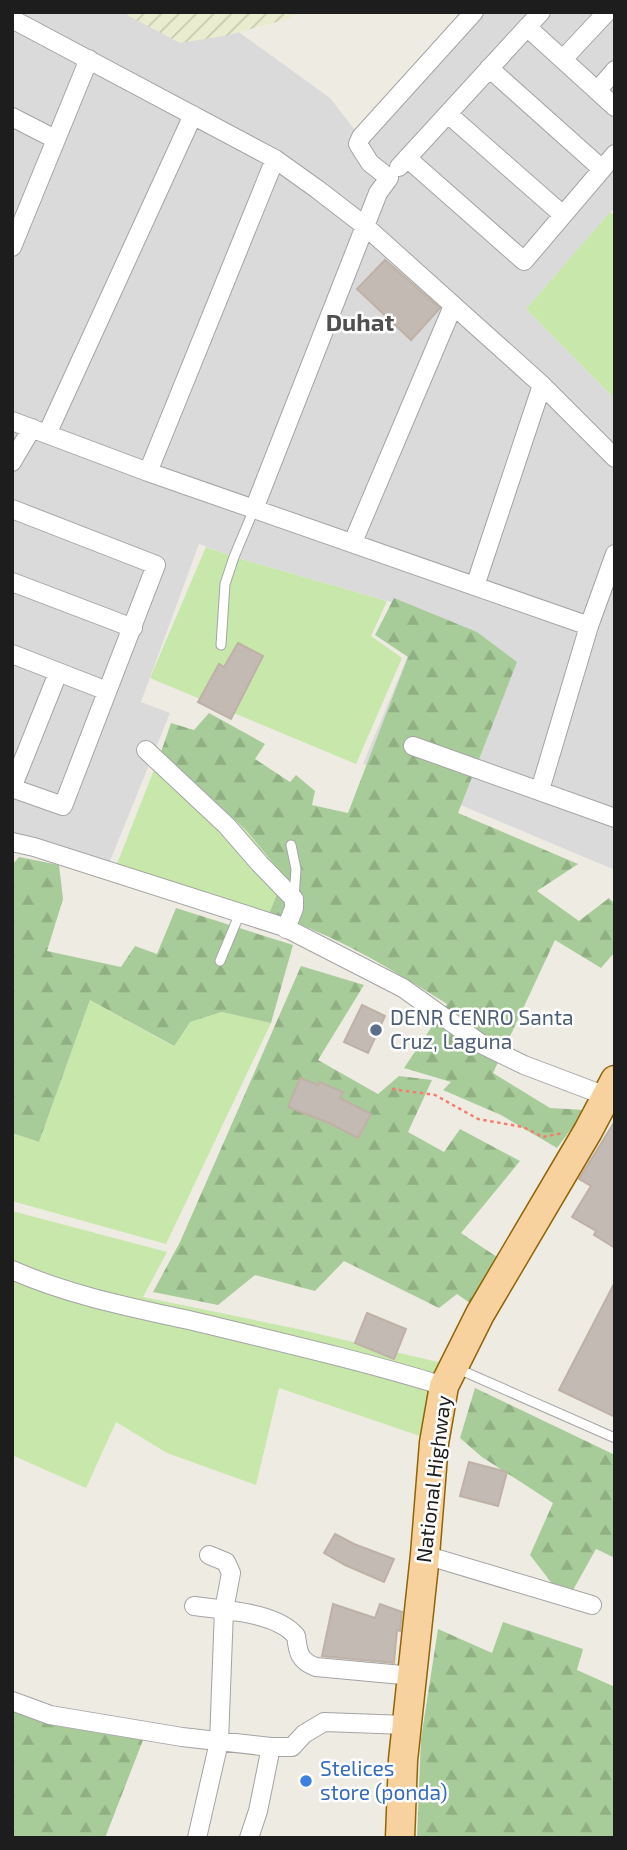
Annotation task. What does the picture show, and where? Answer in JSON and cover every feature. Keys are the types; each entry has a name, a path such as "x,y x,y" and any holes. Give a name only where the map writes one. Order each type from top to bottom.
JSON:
{"main road":[{"name":"National Highway","path":"400,1838 406,1725 413,1676 434,1443 449,1376 480,1314 588,1131 610,1088"}],"street":[{"path":"389,178 370,163 358,144 361,136 474,12"},
{"path":"254,509 378,193 541,12"},
{"path":"563,60 607,12"},
{"path":"12,19 275,159 365,226 542,385 615,458"},
{"path":"527,27 615,107"},
{"path":"12,247 17,224 89,60"},
{"path":"489,68 602,169"},
{"path":"597,90 615,70"},
{"path":"448,114 563,215"},
{"path":"12,462 39,431 194,115"},
{"path":"12,117 55,139"},
{"path":"407,158 524,261 615,154"},
{"path":"148,472 275,159"},
{"path":"353,541 453,306"},
{"path":"475,586 542,385"},
{"path":"12,421 148,472 353,541 589,626"},
{"path":"12,509 156,565 63,806 12,788 58,673"},
{"path":"540,790 589,626 615,554"},
{"path":"12,582 133,628"},
{"path":"12,654 107,691"},
{"path":"413,746 615,818"},
{"path":"146,750 227,826 294,899 295,908 286,929"},
{"path":"12,842 286,929 403,988 483,1045 524,1065 610,1088"},
{"path":"12,1270 41,1283 114,1304 383,1367 449,1376"},
{"path":"197,1838 219,1742 224,1610 231,1573 226,1562 209,1555"},
{"path":"425,1555 592,1605"},
{"path":"194,1606 254,1615 293,1632 300,1657 306,1663 349,1671 413,1676"},
{"path":"12,1701 50,1715 219,1742 271,1747 292,1746 304,1734 324,1722 406,1725"},
{"path":"249,1838 258,1811 271,1747"}],"lane":[{"path":"220,645 225,583 254,509"},
{"path":"291,845 296,869 294,899"},
{"path":"220,961 240,913"},
{"path":"449,1376 615,1438"}],"path":[{"path":"392,1089 435,1095 478,1119 523,1127 543,1137 588,1131"}],"shaded area":[{"path":"12,12 139,12 229,25 330,98 365,143 485,12 615,12 615,207 526,309 615,399 615,870 363,764 426,612 234,557 199,544 141,702 170,713 110,861 12,833"}],"green space":[{"path":"121,12 297,12 291,18 229,35 180,43"},
{"path":"610,212 615,216 615,399 526,309"},
{"path":"206,547 387,601 371,636 402,658 356,764 150,678"},
{"path":"394,598 477,632 517,662 458,813 578,864 537,891 579,921 609,898 615,904 615,952 601,968 555,940 493,1073 550,1108 585,1110 557,1148 501,1115 443,1090 451,1082 404,1068 447,1004 338,941 269,914 284,876 246,830 161,752 171,723 194,730 209,713 265,744 255,759 290,782 296,775 315,791 312,805 348,813 408,657 375,635"},
{"path":"161,752 246,830 284,876 269,914 117,864"},
{"path":"19,857 59,865 63,899 47,951 121,967 135,946 157,954 176,908 293,945 271,1023 222,1012 190,1022 174,1046 90,1000 39,1142 12,1133 12,865"},
{"path":"301,966 364,985 318,1060 378,1094 399,1076 432,1080 408,1132 444,1152 460,1129 520,1161 461,1233 497,1257 470,1303 457,1294 439,1308 344,1261 315,1291 255,1275 218,1305 153,1292 180,1242"},
{"path":"90,1000 173,1046 189,1022 223,1012 271,1023 166,1244 12,1201 12,1133 39,1142"},
{"path":"12,1211 167,1252 143,1297 298,1329 442,1363 420,1436 279,1388 256,1485 167,1453 116,1422 86,1488 12,1455"},
{"path":"475,1388 615,1455 615,1558 596,1549 573,1590 554,1586 530,1555 553,1503 482,1457 460,1438"},
{"path":"503,1622 583,1649 577,1670 615,1687 615,1838 417,1838 421,1739 438,1629 492,1653"},
{"path":"12,1710 58,1726 143,1740 105,1838 12,1838"}],"building":[{"path":"385,260 440,308 411,340 357,289"},
{"path":"238,643 263,656 231,719 198,702 219,664 224,667"},
{"path":"362,1005 385,1016 368,1053 344,1042"},
{"path":"300,1078 343,1092 340,1098 371,1114 358,1138 288,1107"},
{"path":"615,1121 615,1248 594,1235 596,1231 572,1217 591,1186 579,1179"},
{"path":"615,1282 615,1417 559,1390"},
{"path":"367,1313 406,1329 394,1359 355,1343"},
{"path":"469,1462 507,1472 498,1506 460,1496"},
{"path":"335,1534 394,1559 384,1582 324,1553"},
{"path":"333,1604 375,1618 380,1604 402,1612 400,1631 397,1630 394,1663 322,1656"}],"place":[{"name":"DENR CENRO Santa Cruz, Laguna","path":"376,1030"},
{"name":"Stelices store (ponda)","path":"306,1781"}],"district":[{"name":"Duhat","path":"360,323"}]}
